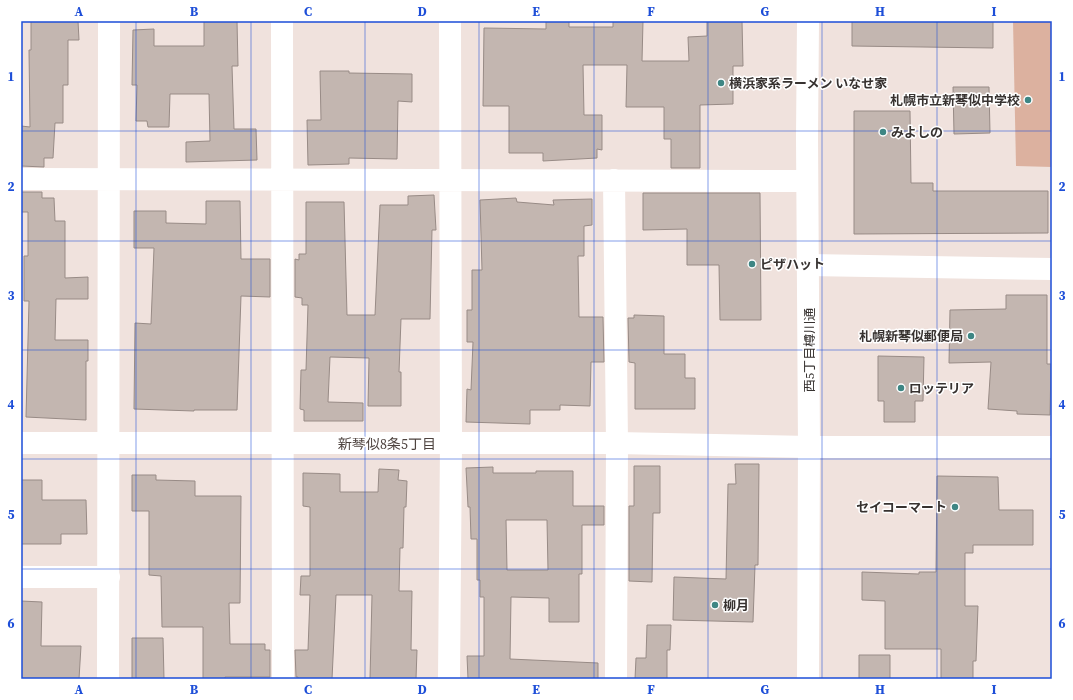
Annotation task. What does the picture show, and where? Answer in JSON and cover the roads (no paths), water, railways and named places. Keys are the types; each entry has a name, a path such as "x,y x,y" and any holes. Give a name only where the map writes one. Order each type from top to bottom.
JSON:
{"street":[{"path":"108,679 109,21"},
{"path":"282,21 283,679"},
{"path":"449,679 451,443 449,180 450,21"},
{"name":"西5丁目樽川通","path":"808,21 808,679"},
{"path":"21,179 808,181"},
{"path":"614,180 617,443 616,679"},
{"path":"808,265 1052,269"},
{"path":"21,443 617,443 809,447 1052,447"},
{"path":"21,577 108,578"}],"place":[{"name":"横浜家系ラーメン いなせ家","path":"721,83"},
{"name":"札幌市立新琴似中学校","path":"1028,100"},
{"name":"みよしの","path":"883,132"},
{"name":"ピザハット","path":"752,264"},
{"name":"札幌新琴似郵便局","path":"971,336"},
{"name":"ロッテリア","path":"901,388"},
{"name":"セイコーマート","path":"955,507"},
{"name":"柳月","path":"715,605"}],"district":[{"name":"新琴似8条5丁目","path":"387,444"}]}
